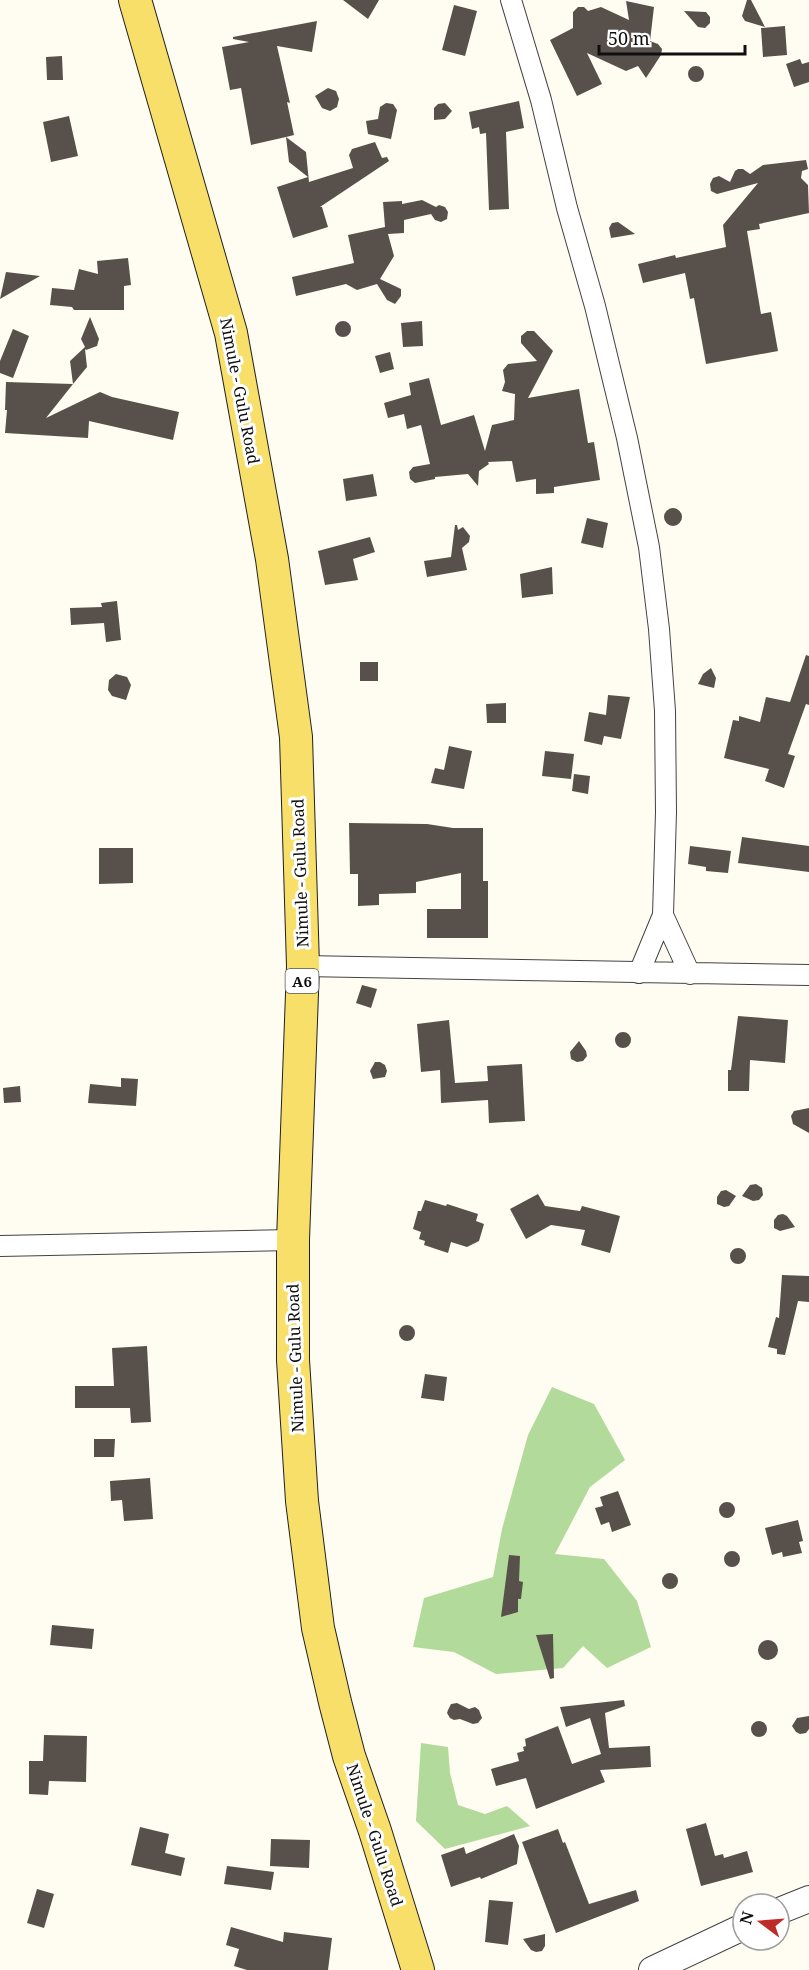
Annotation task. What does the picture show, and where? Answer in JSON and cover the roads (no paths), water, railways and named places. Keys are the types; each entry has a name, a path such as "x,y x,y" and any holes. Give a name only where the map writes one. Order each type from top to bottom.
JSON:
{"main road":[{"name":"Nimule - Gulu Road","path":"135,0 231,333 272,559 296,737 303,966 293,1240 294,1384 302,1502 318,1628 349,1756 375,1831 416,1968"}],"street":[{"path":"511,0 541,100 567,208 595,306 627,438 649,547 665,711 666,812 663,915 639,973"},
{"path":"663,915 690,974"},
{"path":"303,966 809,975"},
{"path":"0,1246 293,1240"},
{"path":"791,1906 809,1899"},
{"path":"652,1970 731,1933"}]}
